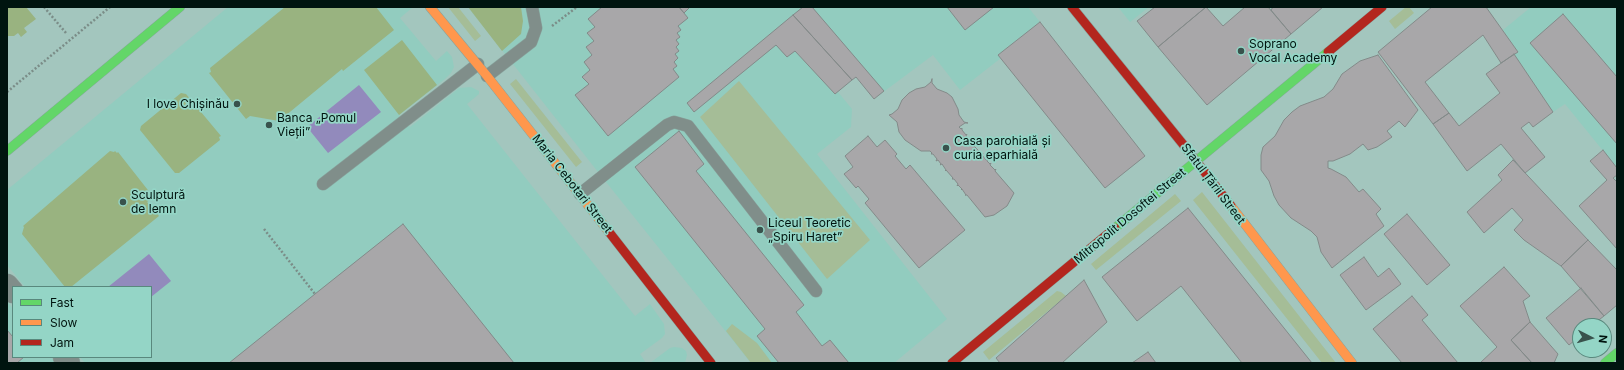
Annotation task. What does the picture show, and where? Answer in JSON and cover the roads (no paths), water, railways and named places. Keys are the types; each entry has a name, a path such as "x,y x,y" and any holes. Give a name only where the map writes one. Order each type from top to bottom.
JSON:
{"street":[{"path":"7,151 180,7"},
{"name":"Maria Cebotari Street","path":"430,7 478,64 711,363"},
{"name":"Sfatul Țării Street","path":"1072,7 1352,363"},
{"name":"Mitropolit Dosoftei Street","path":"952,363 1195,162 1376,9"},
{"path":"1605,363 1617,353"}],"lane":[{"path":"487,76 532,42 536,28 532,7"},
{"path":"323,184 478,64"},
{"path":"580,194 667,125 674,122 688,126 816,291"}],"place":[{"name":"Soprano Vocal Academy","path":"1241,51"},
{"name":"I love Chișinău","path":"237,104"},
{"name":"Banca „Pomul Vieții”","path":"269,125"},
{"name":"Casa parohială și curia eparhială","path":"946,148"},
{"name":"Sculptură de lemn","path":"123,202"},
{"name":"Liceul Teoretic „Spiru Haret”","path":"760,230"}]}
